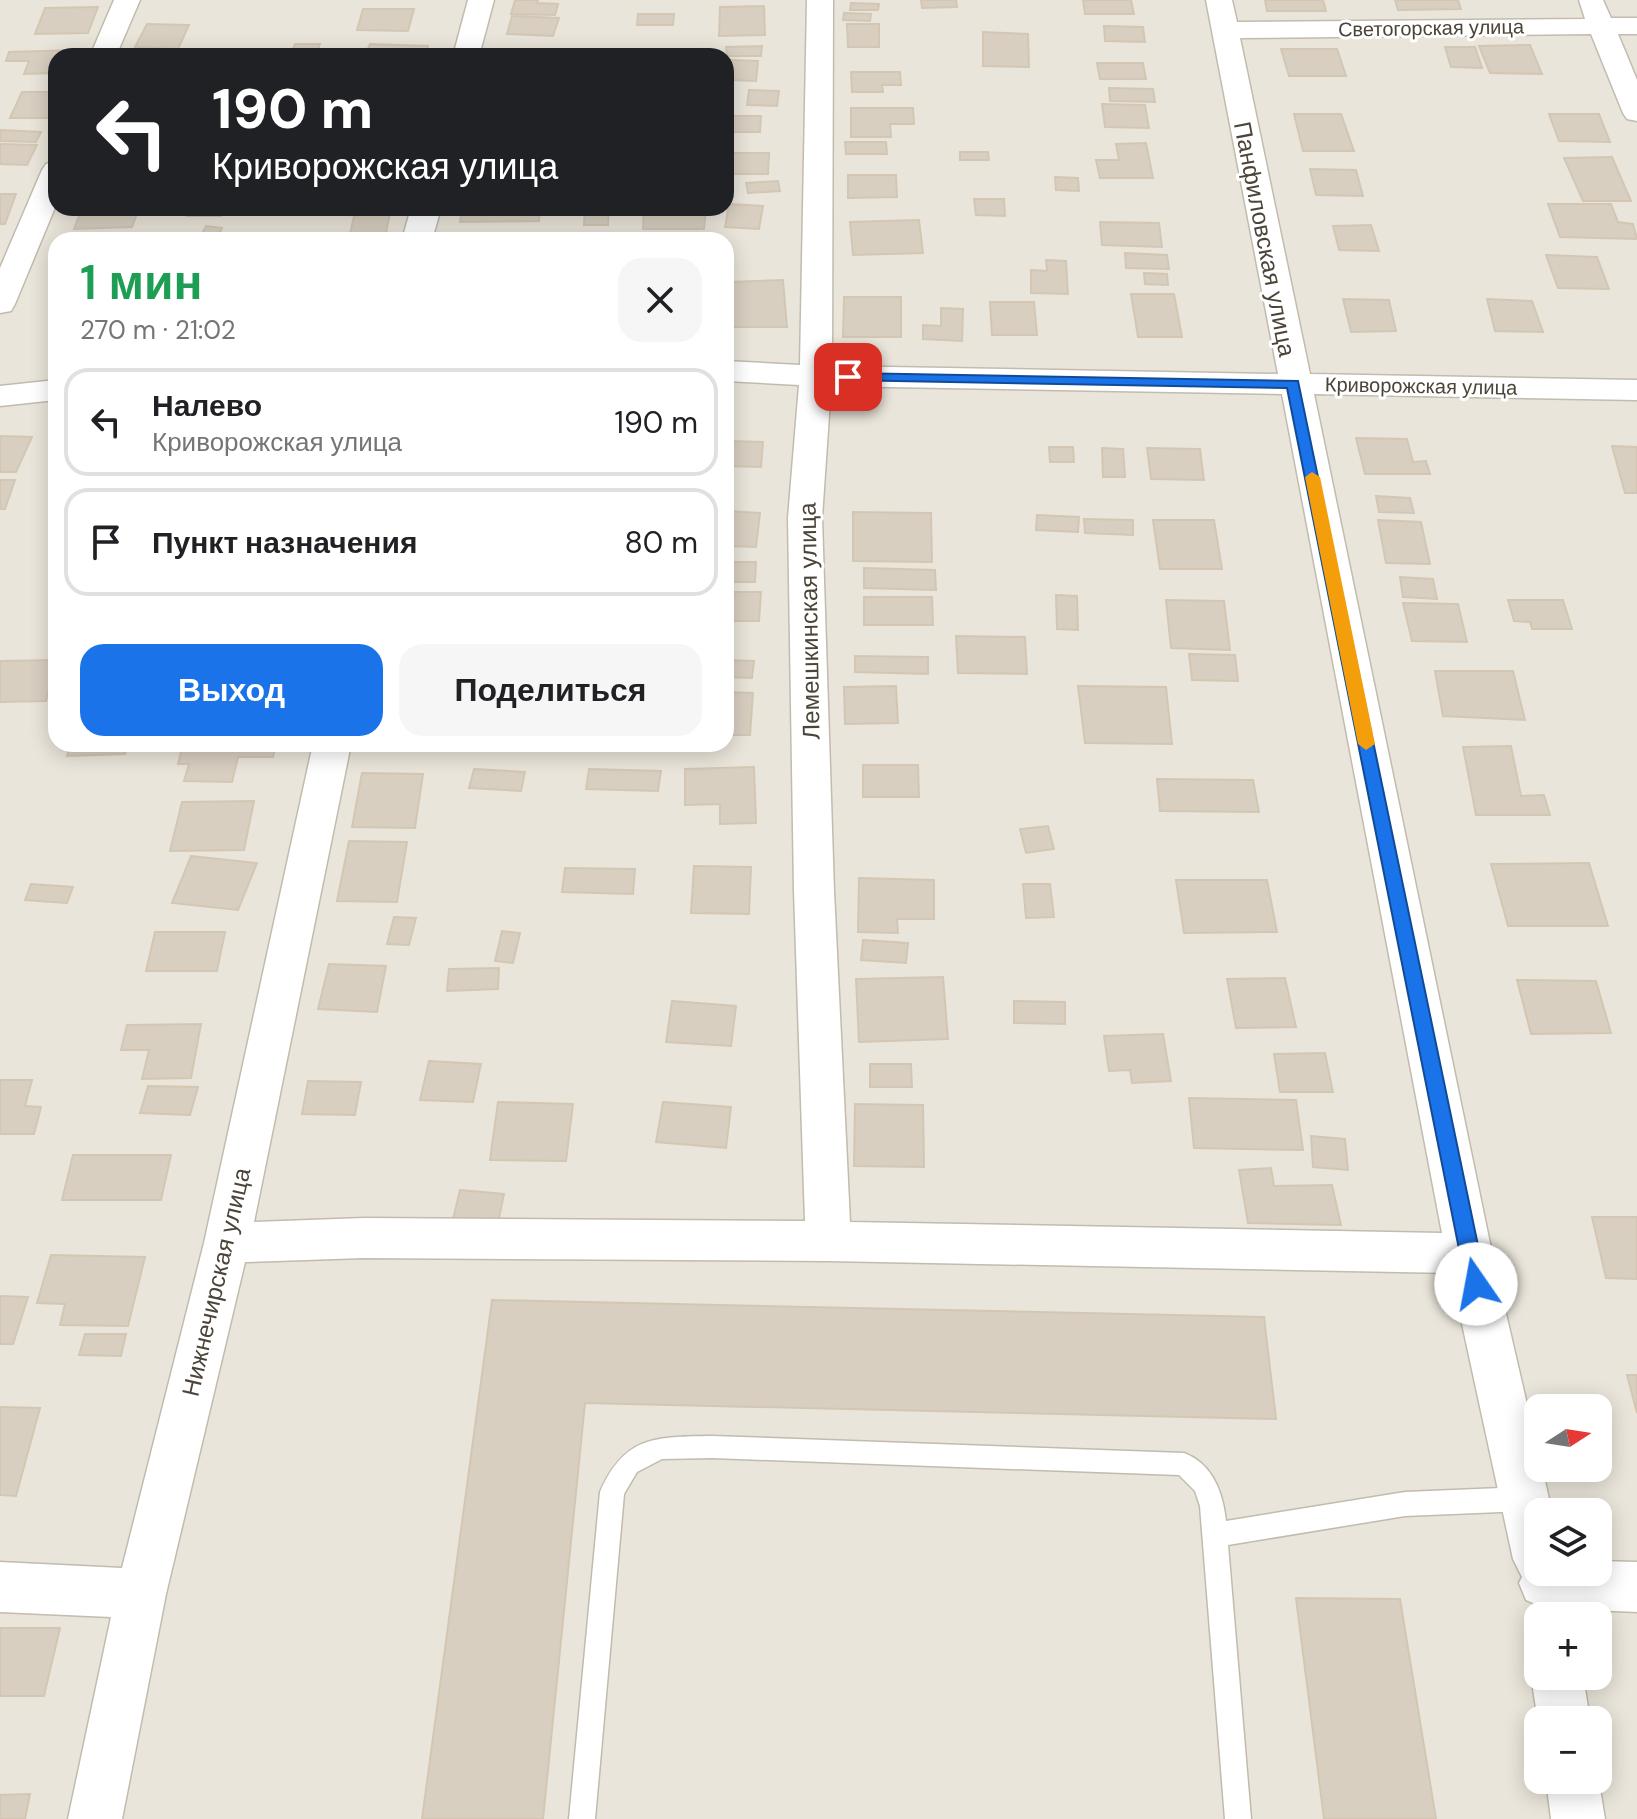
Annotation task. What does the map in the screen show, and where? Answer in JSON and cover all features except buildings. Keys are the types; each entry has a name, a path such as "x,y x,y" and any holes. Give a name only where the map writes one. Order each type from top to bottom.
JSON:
{"street":[{"path":"106,48 127,0"},
{"path":"468,48 481,0"},
{"name":"Лемешкинская улица","path":"820,0 816,376 805,518 814,891 828,1241"},
{"path":"1590,0 1637,113"},
{"name":"Светогорская улица","path":"1222,15 1637,26"},
{"name":"Панфиловская улица","path":"1222,15 1293,384 1469,1253 1525,1498"},
{"path":"0,304 48,189"},
{"name":"Криворожская улица","path":"734,371 816,376 1637,390"},
{"path":"0,396 48,391"},
{"name":"Нижнечирская улица","path":"95,1819 141,1594 227,1243 330,752"},
{"path":"227,1243 364,1238 828,1241 1469,1253"},
{"path":"1612,1586 1637,1587"},
{"path":"0,1587 141,1594"},
{"path":"1575,1794 1578,1819"}],"lane":[{"path":"582,1819 612,1492 628,1464 660,1448 712,1447 1184,1464 1205,1484 1212,1506 1238,1819"},
{"path":"1215,1535 1405,1504 1524,1499"}],"shaded area":[{"path":"0,0 1637,0 1637,1819 0,1819"}],"slow traffic":[{"path":"1312,477 1366,744"}],"route":[{"path":"848,377 1293,384 1476,1284"}]}
